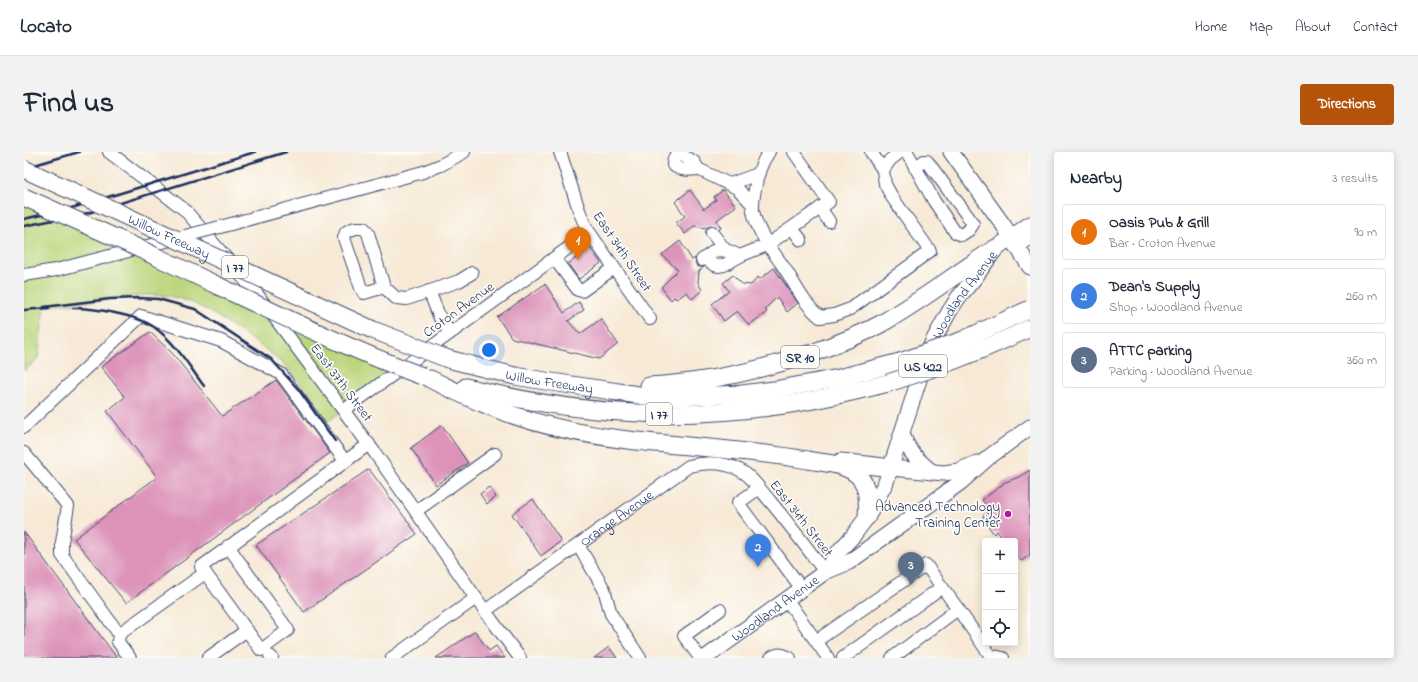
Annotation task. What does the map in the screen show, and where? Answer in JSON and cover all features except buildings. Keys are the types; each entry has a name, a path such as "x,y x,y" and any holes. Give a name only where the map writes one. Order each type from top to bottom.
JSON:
{"highway":[{"name":"Willow Freeway","path":"24,169 373,330 448,359 514,376 644,396 676,397 742,394 814,383 862,373 900,362 963,340 1030,309"},
{"name":"Willow Freeway","path":"24,197 156,256 259,306 380,360 426,377 486,392 543,403 603,411 669,414 720,412 768,408 833,397 888,383 953,362 1030,328"},
{"name":"SR 10","path":"579,386 639,386 704,381 798,358 840,343 883,323 996,248"},
{"path":"426,377 483,404 502,411 538,422 585,433 628,440 892,468"},
{"path":"799,459 842,467 856,473 862,480 866,489 868,502 867,517"}],"main road":[{"path":"951,152 1019,239 1030,267"},
{"name":"US 422","path":"1019,239 1030,224"},
{"path":"976,276 1019,239"},
{"name":"Woodland Avenue","path":"825,572 840,550 867,517 880,495 892,468 921,371 933,340 958,298 996,248 1019,239"},
{"name":"Woodland Avenue","path":"705,658 825,572 849,562 961,482 989,457 1030,427"},
{"path":"902,433 904,442 912,454 932,472"},
{"path":"892,468 944,473 958,470 989,457"}],"street":[{"name":"East 37th Street","path":"109,152 185,210 257,294 369,444 485,611 520,658"},
{"path":"24,274 56,270 422,172 441,165 464,152"},
{"name":"East 34th Street","path":"560,152 582,219 589,233 650,319"},
{"path":"769,152 758,174 753,209 758,226 768,245 811,310 820,316 834,315 850,309 930,251 892,197 885,184 883,170 871,152"},
{"path":"740,256 726,251 716,250 704,259 718,266 724,265 740,256 768,245 829,202 794,152"},
{"path":"883,170 890,160 900,152"},
{"path":"907,152 915,168 934,201 955,232 961,234 969,230 973,224 927,161 924,161 915,168"},
{"path":"698,169 737,188 754,205"},
{"path":"730,184 758,174"},
{"path":"820,208 829,221"},
{"path":"384,287 364,293 344,238 346,232 355,228 364,228 368,233 384,287 396,298 407,300 459,280 472,273"},
{"path":"792,228 801,240"},
{"name":"Croton Avenue","path":"344,410 589,233"},
{"path":"712,233 726,251"},
{"path":"554,258 578,290 582,291 614,268"},
{"path":"430,291 440,318 450,333"},
{"path":"24,426 141,316 221,341 282,374 345,461"},
{"path":"228,546 288,630 261,650 201,566 228,546 345,461 369,444"},
{"path":"24,453 68,506 62,555 119,634 118,642 130,658"},
{"path":"416,511 495,454"},
{"name":"Orange Avenue","path":"485,611 689,466 699,464 723,464 745,473 757,486"},
{"path":"757,486 738,503 802,589"},
{"name":"East 34th Street","path":"757,486 803,542 825,572"},
{"path":"578,545 604,589 612,614 640,658"},
{"path":"816,641 926,565 990,655 1003,658"},
{"path":"119,634 205,573"},
{"path":"843,658 942,587"},
{"path":"392,658 476,598"},
{"path":"787,600 828,658"},
{"path":"892,658 958,609"},
{"path":"700,658 684,636 720,610"},
{"path":"208,658 246,630"}],"green space":[{"path":"24,197 400,369 328,421 293,374 266,349 212,313 195,304 174,297 145,295 44,307 38,358 24,371"}],"railway":[{"path":"24,168 79,152"},
{"path":"24,219 75,207 255,152"},
{"path":"24,226 88,213 286,152"},
{"path":"44,307 110,299 139,298 158,299 195,309 271,359 299,390 335,441"},
{"path":"24,310 49,308"},
{"path":"73,308 92,309 115,313 137,319 154,327 175,347 204,386"}],"place":[{"name":"Oasis Pub & Grill","path":"578,260"},
{"name":"Advanced Technology Training Center","path":"1008,514"},
{"name":"Dean's Supply","path":"758,567"},
{"name":"ATTC parking","path":"911,585"}]}
